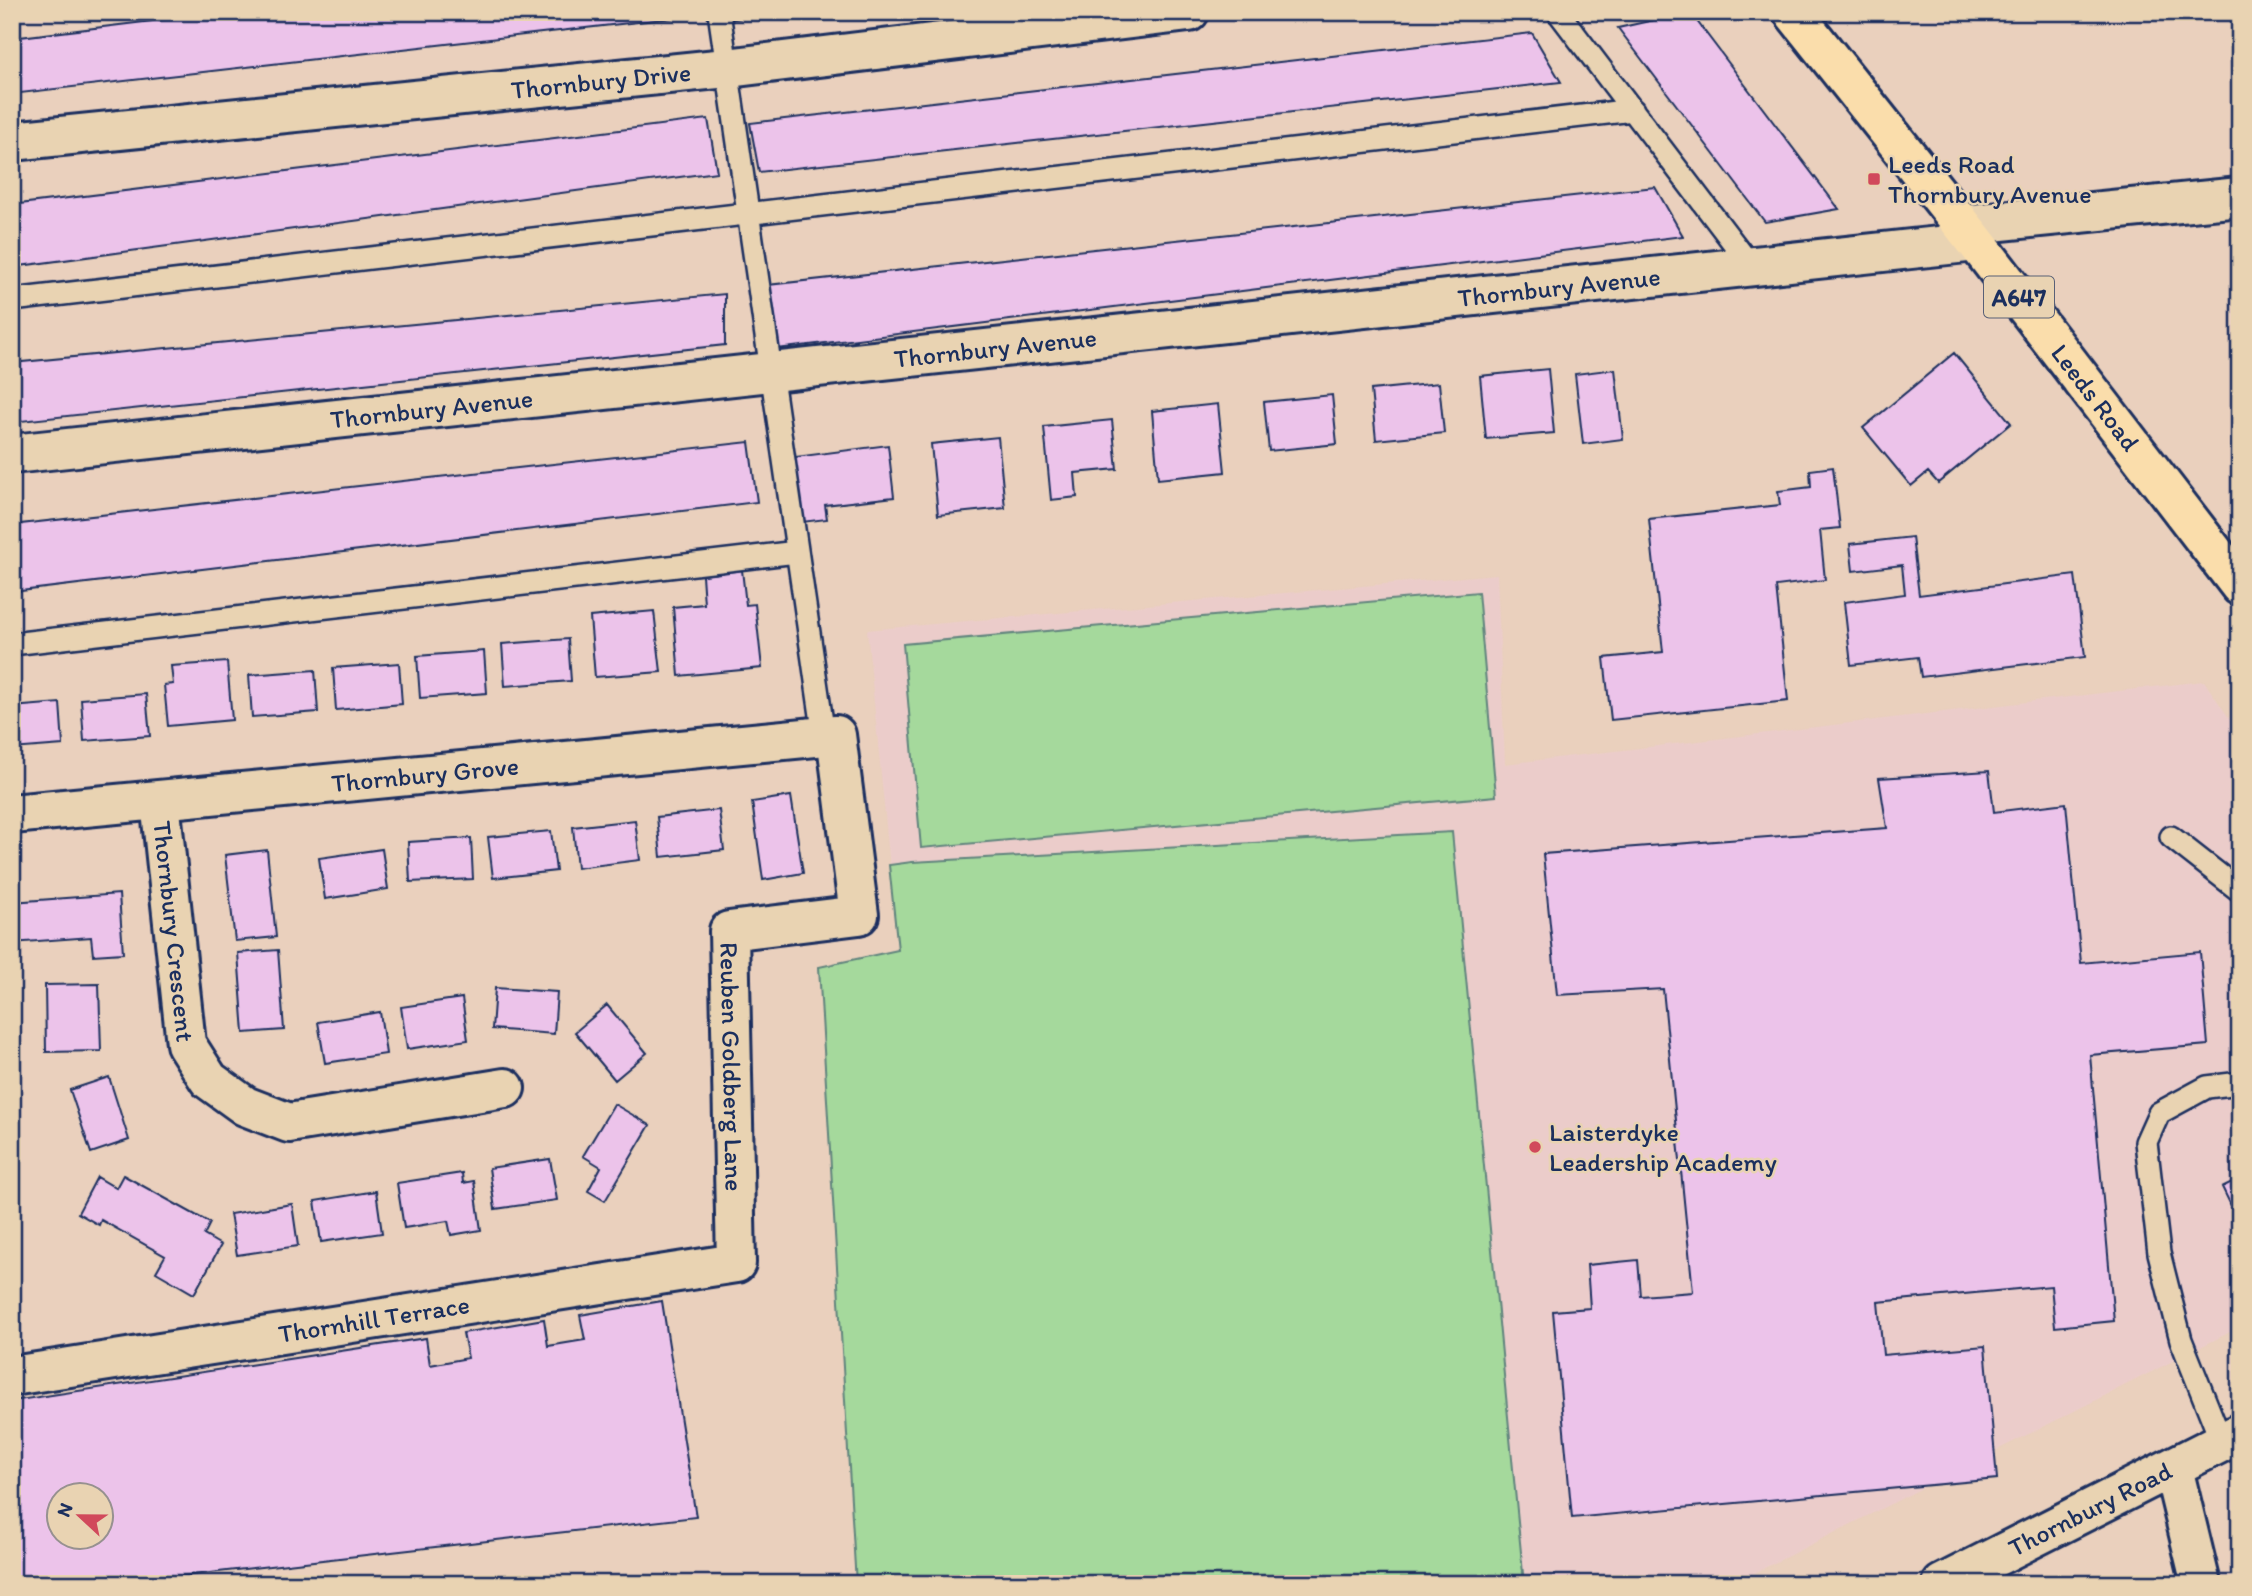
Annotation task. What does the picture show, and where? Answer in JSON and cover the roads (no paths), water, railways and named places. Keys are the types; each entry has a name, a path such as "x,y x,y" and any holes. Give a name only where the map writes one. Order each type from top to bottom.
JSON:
{"highway":[{"name":"Leeds Road","path":"1793,12 1969,233 2240,586"}],"street":[{"name":"Thornbury Drive","path":"12,141 727,68 1189,12"},
{"name":"Thornbury Avenue","path":"12,454 1751,266 1969,233 2240,197"},
{"name":"Thornbury Grove","path":"12,814 830,736"},
{"name":"Reuben Goldberg Lane","path":"736,1262 729,931 859,915 830,736"},
{"name":"Thornbury Crescent","path":"160,801 186,1044 209,1080 245,1106 289,1123 505,1088"},
{"name":"Thornhill Terrace","path":"12,1376 736,1262"},
{"name":"Thornbury Road","path":"1942,1584 2231,1438"},
{"path":"2173,1468 2201,1584"}],"lane":[{"path":"719,12 797,552 830,736"},
{"path":"1558,12 1751,266"},
{"path":"12,300 1633,110"},
{"path":"12,644 797,552"},
{"path":"2171,837 2240,891"},
{"path":"2231,1438 2181,1340 2159,1253 2146,1142 2159,1112 2207,1087 2240,1083"}],"place":[{"name":"Leeds Road Thornbury Avenue","path":"1874,179"},
{"name":"Laisterdyke Leadership Academy","path":"1535,1147"}]}
